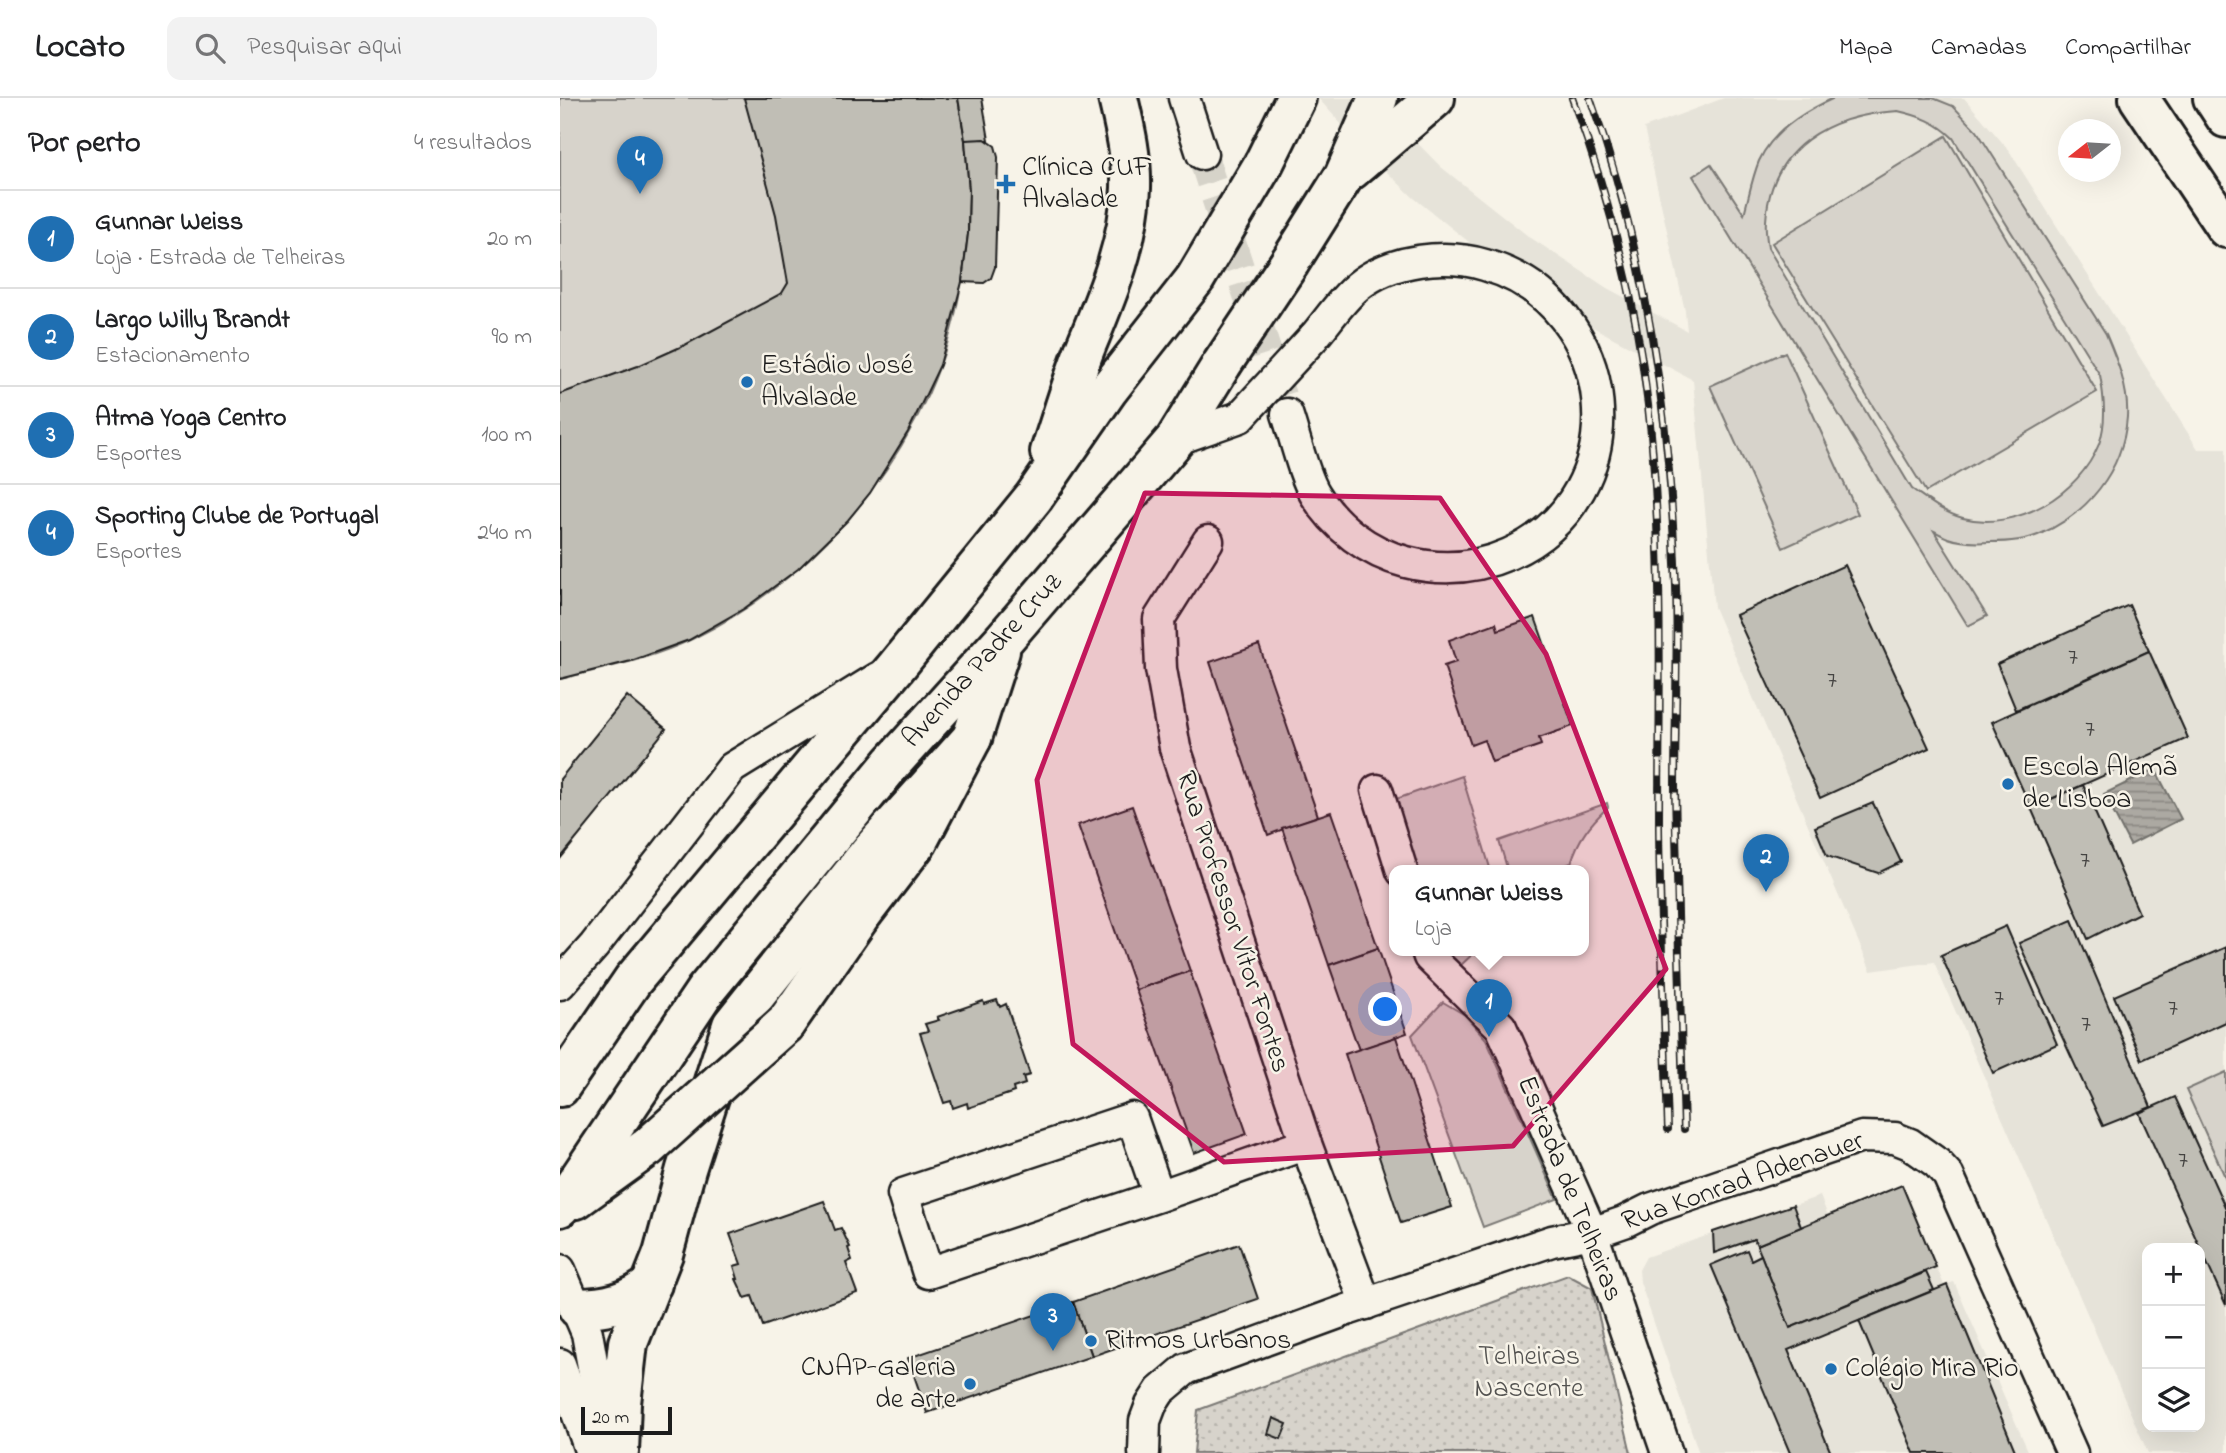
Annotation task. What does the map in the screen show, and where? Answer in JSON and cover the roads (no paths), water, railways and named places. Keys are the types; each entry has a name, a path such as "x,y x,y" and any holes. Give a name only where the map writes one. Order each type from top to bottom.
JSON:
{"highway":[{"path":"1034,497 1086,348 1107,297 1124,241 1131,189 1130,146 1118,98"},
{"path":"560,1087 634,980 896,667 1034,497 1108,390 1195,279 1264,163 1296,98"},
{"name":"Avenida Padre Cruz","path":"560,1209 705,991 891,763 1004,639 1175,440 1344,176 1378,98"},
{"path":"1344,176 1435,98"},
{"path":"2139,98 2226,228"},
{"path":"2213,98 2226,118"},
{"path":"560,1209 648,1147 785,1024 859,918 918,841 972,738 1004,639"},
{"path":"619,1453 628,1343 663,1254 686,1168 733,1025 868,854 972,738"},
{"path":"569,1306 593,1308 624,1302 652,1284"}],"street":[{"path":"1184,98 1202,153"},
{"path":"1175,440 1240,417 1358,286 1381,273 1406,264 1432,260 1484,264 1508,273 1552,302 1569,322 1593,369 1599,421 1596,447 1576,496 1560,517 1541,535 1495,560 1470,566 1443,568 1392,558 1368,547 1347,532 1328,513 1313,492 1287,414"},
{"name":"Rua Professor Vítor Fontes","path":"1208,541 1159,619 1161,669 1175,748 1306,1144 1366,1304"},
{"path":"560,984 594,946 732,768 896,667"},
{"path":"1377,790 1400,865"},
{"name":"Estrada de Telheiras","path":"1429,956 1501,1027 1592,1233 1667,1453"},
{"path":"560,1059 634,980"},
{"path":"1159,1196 1132,1118 903,1194 928,1273 1159,1196 1306,1144"},
{"name":"Rua Konrad Adenauer","path":"1144,1453 1146,1421 1151,1405 1160,1391 1186,1369 1552,1241 1592,1233 1650,1209 1862,1137 1895,1138 1910,1144 1937,1163 1956,1191 2072,1453"},
{"path":"560,1270 569,1306 587,1333 600,1406 619,1453"},
{"path":"560,1364 591,1453"}],"tunnel":[{"path":"1202,154 1287,414"}],"railway":[{"path":"1572,98 1598,173 1628,288 1643,366 1653,458 1659,564 1659,828 1668,1129"},
{"path":"1590,98 1610,157 1641,277 1668,461 1676,585 1675,791 1684,1129"}],"place":[{"name":"Clínica CUF Alvalade","path":"1006,184"},
{"name":"Sporting Clube de Portugal","path":"640,194"},
{"name":"Estádio José Alvalade","path":"747,382"},
{"name":"Escola Alemã de Lisboa","path":"2008,784"},
{"name":"Largo Willy Brandt","path":"1766,892"},
{"name":"Gunnar Weiss","path":"1489,1037"},
{"name":"Ritmos Urbanos","path":"1091,1341"},
{"name":"Atma Yoga Centro","path":"1053,1351"},
{"name":"Colégio Mira Rio","path":"1831,1369"},
{"name":"CNAP-Galeria de arte","path":"970,1384"}],"park label":[{"name":"Telheiras Nascente","path":"1529,1373"}]}
